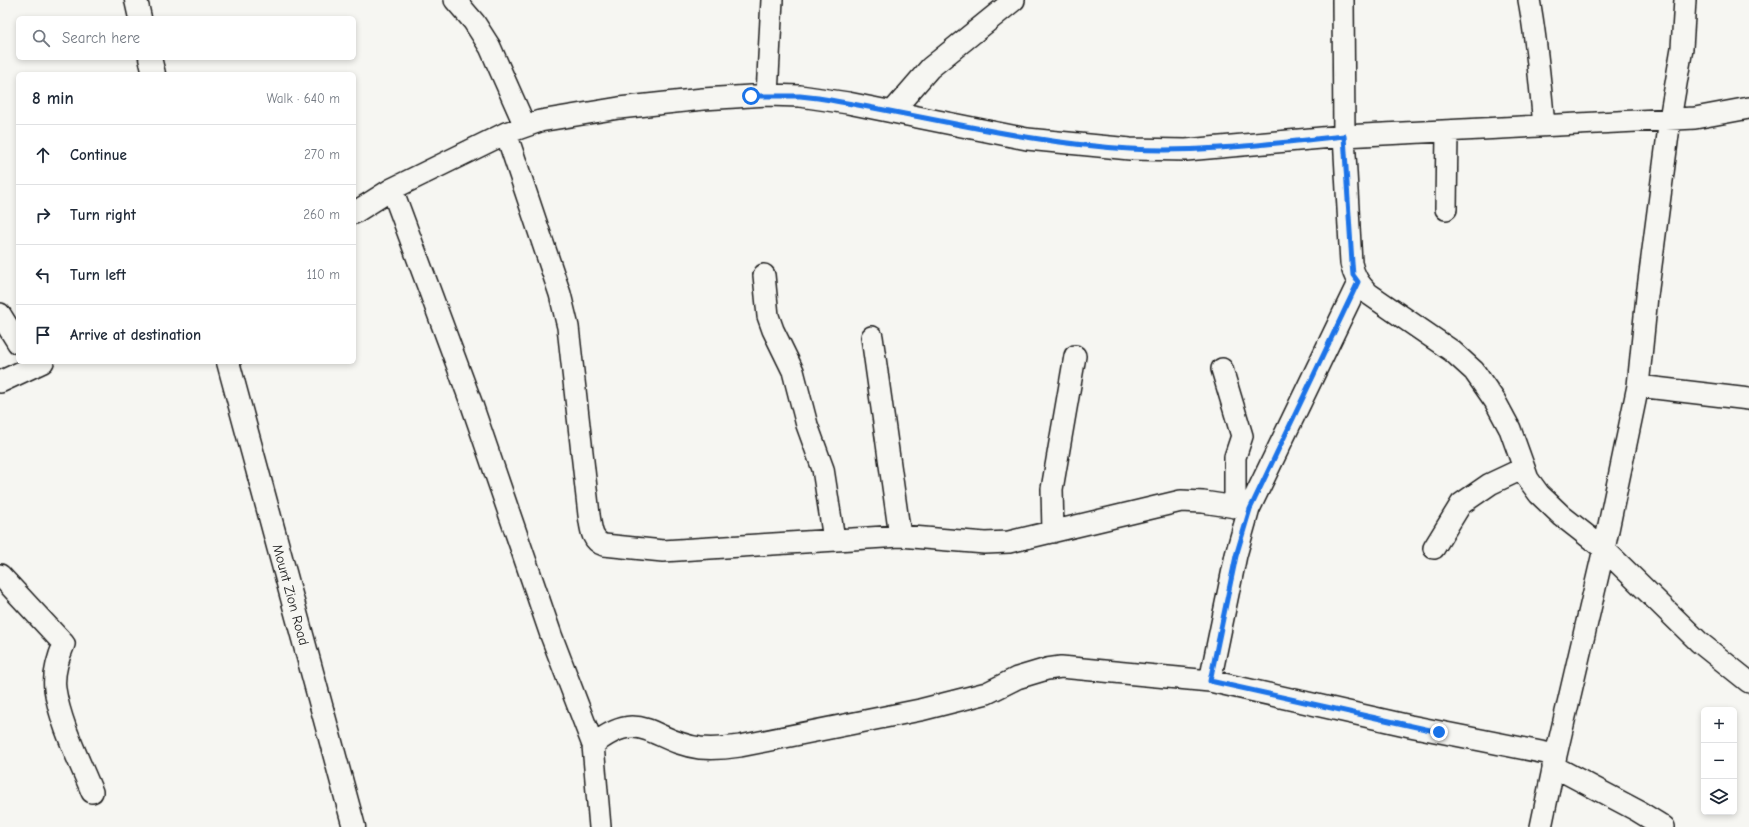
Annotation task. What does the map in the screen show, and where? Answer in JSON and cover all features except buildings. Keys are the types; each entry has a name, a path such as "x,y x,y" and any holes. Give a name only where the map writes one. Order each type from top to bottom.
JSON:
{"main road":[{"path":"136,0 140,16"},
{"path":"150,60 154,72"},
{"name":"Mount Zion Road","path":"229,364 354,827"}],"street":[{"path":"455,0 474,22 490,47 526,126"},
{"path":"767,95 772,0"},
{"path":"892,112 930,68 1014,0"},
{"path":"1343,0 1344,136 1353,275 1369,294 1452,351 1474,372 1495,401 1510,429 1528,479 1539,494 1562,516 1604,550 1699,642 1749,682"},
{"path":"1529,0 1536,39 1536,58 1544,126"},
{"path":"1541,827 1555,760 1604,550 1638,386 1648,289 1670,119 1682,48 1685,0"},
{"path":"356,212 392,189 506,134 540,121 619,108 767,95 818,98 1027,139 1130,149 1186,150 1344,136 1695,118 1749,108"},
{"path":"1446,209 1447,131"},
{"path":"506,134 560,294 568,327 589,515 594,538 598,543 604,545 663,551 740,548 834,539 900,536 997,543 1009,542 1053,532 1181,501 1202,502 1242,508"},
{"path":"392,189 472,405 551,635 593,745 600,827"},
{"path":"764,275 768,316 773,330 793,371 807,425 823,470 834,539"},
{"path":"1242,508 1358,282"},
{"path":"0,314 16,340"},
{"path":"872,337 900,536"},
{"path":"1053,532 1052,489 1075,356"},
{"path":"0,382 35,364"},
{"path":"1210,681 1236,556 1242,508 1235,457 1242,436 1222,369"},
{"path":"1638,386 1749,399"},
{"path":"1434,548 1461,504 1490,484 1524,468"},
{"path":"0,575 64,644 58,660 55,689 62,717 92,792"},
{"path":"593,745 608,733 624,727 644,728 698,748 720,749 740,746 920,710 987,693 1017,678 1047,669 1061,667 1210,681 1555,760 1664,827"}],"route":[{"path":"751,96 767,95 818,98 1027,139 1130,149 1186,150 1344,136 1353,275 1358,282 1250,509 1236,556 1210,681 1439,732"}]}
